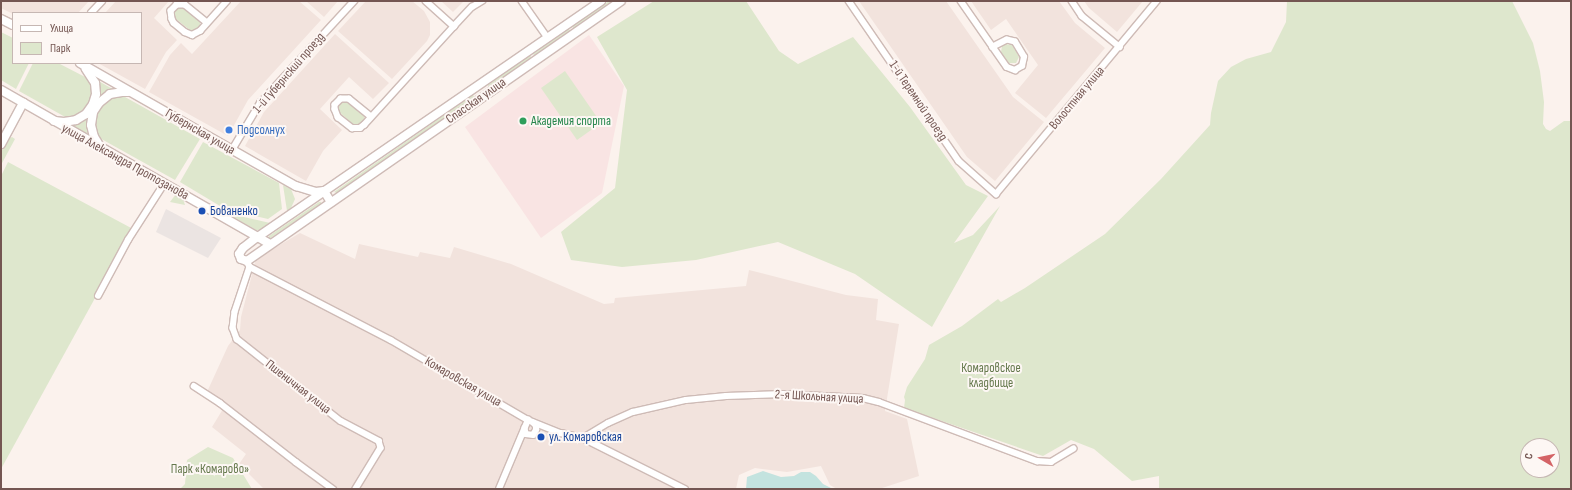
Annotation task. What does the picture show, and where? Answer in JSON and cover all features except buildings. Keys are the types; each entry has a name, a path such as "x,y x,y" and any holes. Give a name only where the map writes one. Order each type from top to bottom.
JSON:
{"street":[{"path":"92,12 102,1"},
{"path":"207,23 185,5 177,5 171,11 172,19 188,34 196,34 207,23 227,1"},
{"name":"1-й Губернский проезд","path":"232,150 260,103 354,1"},
{"path":"426,1 454,26"},
{"path":"371,117 349,99 341,99 335,105 338,117 352,128 360,128 371,117 472,7 482,1"},
{"path":"522,1 548,38"},
{"name":"Спасская улица","path":"601,1 257,237 243,248 239,254 241,260 249,264 270,244 621,1"},
{"name":"1-й Теремной проезд","path":"849,1 959,161 996,194"},
{"path":"961,1 993,47 1007,67 1015,70 1022,66 1024,58 1015,42 1007,40 993,47"},
{"path":"1072,1 1082,16 1120,47"},
{"name":"Волостная улица","path":"996,194 1157,1"},
{"path":"1,19 12,24"},
{"path":"51,120 64,122 76,120 86,114 93,104 96,94 95,83 91,75 81,64"},
{"name":"Губернская улица","path":"81,64 296,186 316,192 324,191"},
{"path":"480,84 487,94"},
{"name":"улица Александра Протозанова","path":"1,90 270,244"},
{"path":"102,149 94,137 91,125 93,112 99,103 110,94 122,92 131,93"},
{"path":"1,144 23,103"},
{"path":"98,296 128,240 164,184"},
{"path":"324,191 332,202"},
{"name":"Комаровская улица","path":"249,264 391,340 529,420 561,433 583,438 685,489"},
{"name":"Пшеничная улица","path":"249,264 235,312 233,328 237,339 341,421 379,441 381,448 356,489"},
{"path":"194,386 220,403 333,489"},
{"name":"2-я Школьная улица","path":"583,438 608,423 640,410 686,400 726,396 783,394 863,398 879,402 1037,461 1051,462 1073,448"},
{"path":"499,489 525,427 529,420 536,426 536,430 533,435 526,434 525,427"}],"shaded area":[{"path":"1,1 89,1 79,12 12,12 12,14 1,8"},
{"path":"116,1 169,1 154,18 177,40 166,52 145,89 100,64 142,64 142,12 106,12"},
{"path":"241,1 299,1 321,20 248,100 228,136 149,92 170,55 181,43 192,54"},
{"path":"306,1 338,1 324,17"},
{"path":"366,1 412,1 424,11 430,22 430,35 427,41 392,79 338,31"},
{"path":"441,1 464,1 453,12"},
{"path":"859,1 946,1 1013,97 1044,122 995,181 967,157"},
{"path":"971,1 1059,1 1075,23 1105,48 1046,118 1015,93 1038,65 1006,19 991,30"},
{"path":"1084,1 1143,1 1117,32 1089,8"},
{"path":"335,34 389,83 373,99 349,77 320,109 342,130 323,151 306,181 245,146 264,112"},
{"path":"589,35 624,86 602,193 541,238 465,127"},
{"path":"166,209 221,238 208,258 156,232"},
{"path":"300,233 355,259 359,244 418,257 420,252 450,258 454,247 511,264 604,304 614,303 615,298 746,286 749,270 846,295 878,299 876,320 899,324 885,411 907,419 919,476 879,489 837,489 830,485 821,466 787,472 755,468 739,475 736,489 264,489 239,464 246,454 212,427 226,404 207,392 228,346 240,330 241,317 256,259"}],"green space":[{"path":"609,1 616,1 574,30 572,26"},
{"path":"654,1 746,1 779,51 798,64 853,37 910,107 966,185 988,196 954,243 973,235 1000,206 932,327 855,274 778,242 696,260 622,267 571,260 561,232 615,188 627,90 597,37"},
{"name":"Комаровское кладбище","path":"1287,1 1512,1 1533,43 1540,71 1544,102 1543,124 1546,129 1550,131 1564,121 1571,121 1571,489 1159,489 1159,476 1132,481 1094,449 1071,440 1043,456 904,408 904,397 907,387 925,359 929,345 962,326 998,299 1001,302 1025,288 1105,234 1161,179 1210,125 1218,81 1231,67 1246,59 1271,52 1286,22"},
{"path":"179,7 184,8 200,21 200,28 194,32 191,31 176,19 174,16 174,11"},
{"path":"569,29 571,32 536,57 533,54"},
{"path":"1,32 12,38 12,64 28,64 16,89 1,80"},
{"path":"1005,44 1012,45 1017,53 1019,57 1016,63 1008,63 1001,52 1002,46"},
{"path":"530,55 532,59 489,88 488,85"},
{"path":"32,64 60,64 89,79 91,84 91,98 85,110 78,115 67,118 19,91"},
{"path":"565,71 601,123 577,140 541,88"},
{"path":"95,79 116,91 97,100"},
{"path":"473,95 475,98 337,193 334,192"},
{"path":"112,97 125,97 200,139 175,180 96,136 93,127 94,115 99,107"},
{"path":"345,101 364,115 365,120 360,126 355,126 337,110 340,102"},
{"path":"89,115 90,137 69,125"},
{"path":"12,137 15,139 1,165 1,152 8,139"},
{"path":"203,142 279,183 282,209 268,219 225,209 180,182"},
{"path":"8,162 133,229 1,469 1,176"},
{"path":"283,185 291,189 295,199 291,208 287,211"},
{"path":"176,194 183,199 185,205 170,202"},
{"path":"321,202 321,204 269,239 269,236"},
{"path":"226,213 270,223 260,230 256,230"},
{"name":"Парк «Комарово»","path":"208,447 233,458 252,489 180,489 185,484 187,460"}],"water":[{"path":"763,471 781,477 794,476 801,472 810,472 823,484 833,489 746,489 747,477"}],"place":[{"name":"Академия спорта","path":"523,121"},
{"name":"Подсолнух","path":"229,130"},
{"name":"Бованенко","path":"202,211"},
{"name":"ул. Комаровская","path":"541,437"}]}
